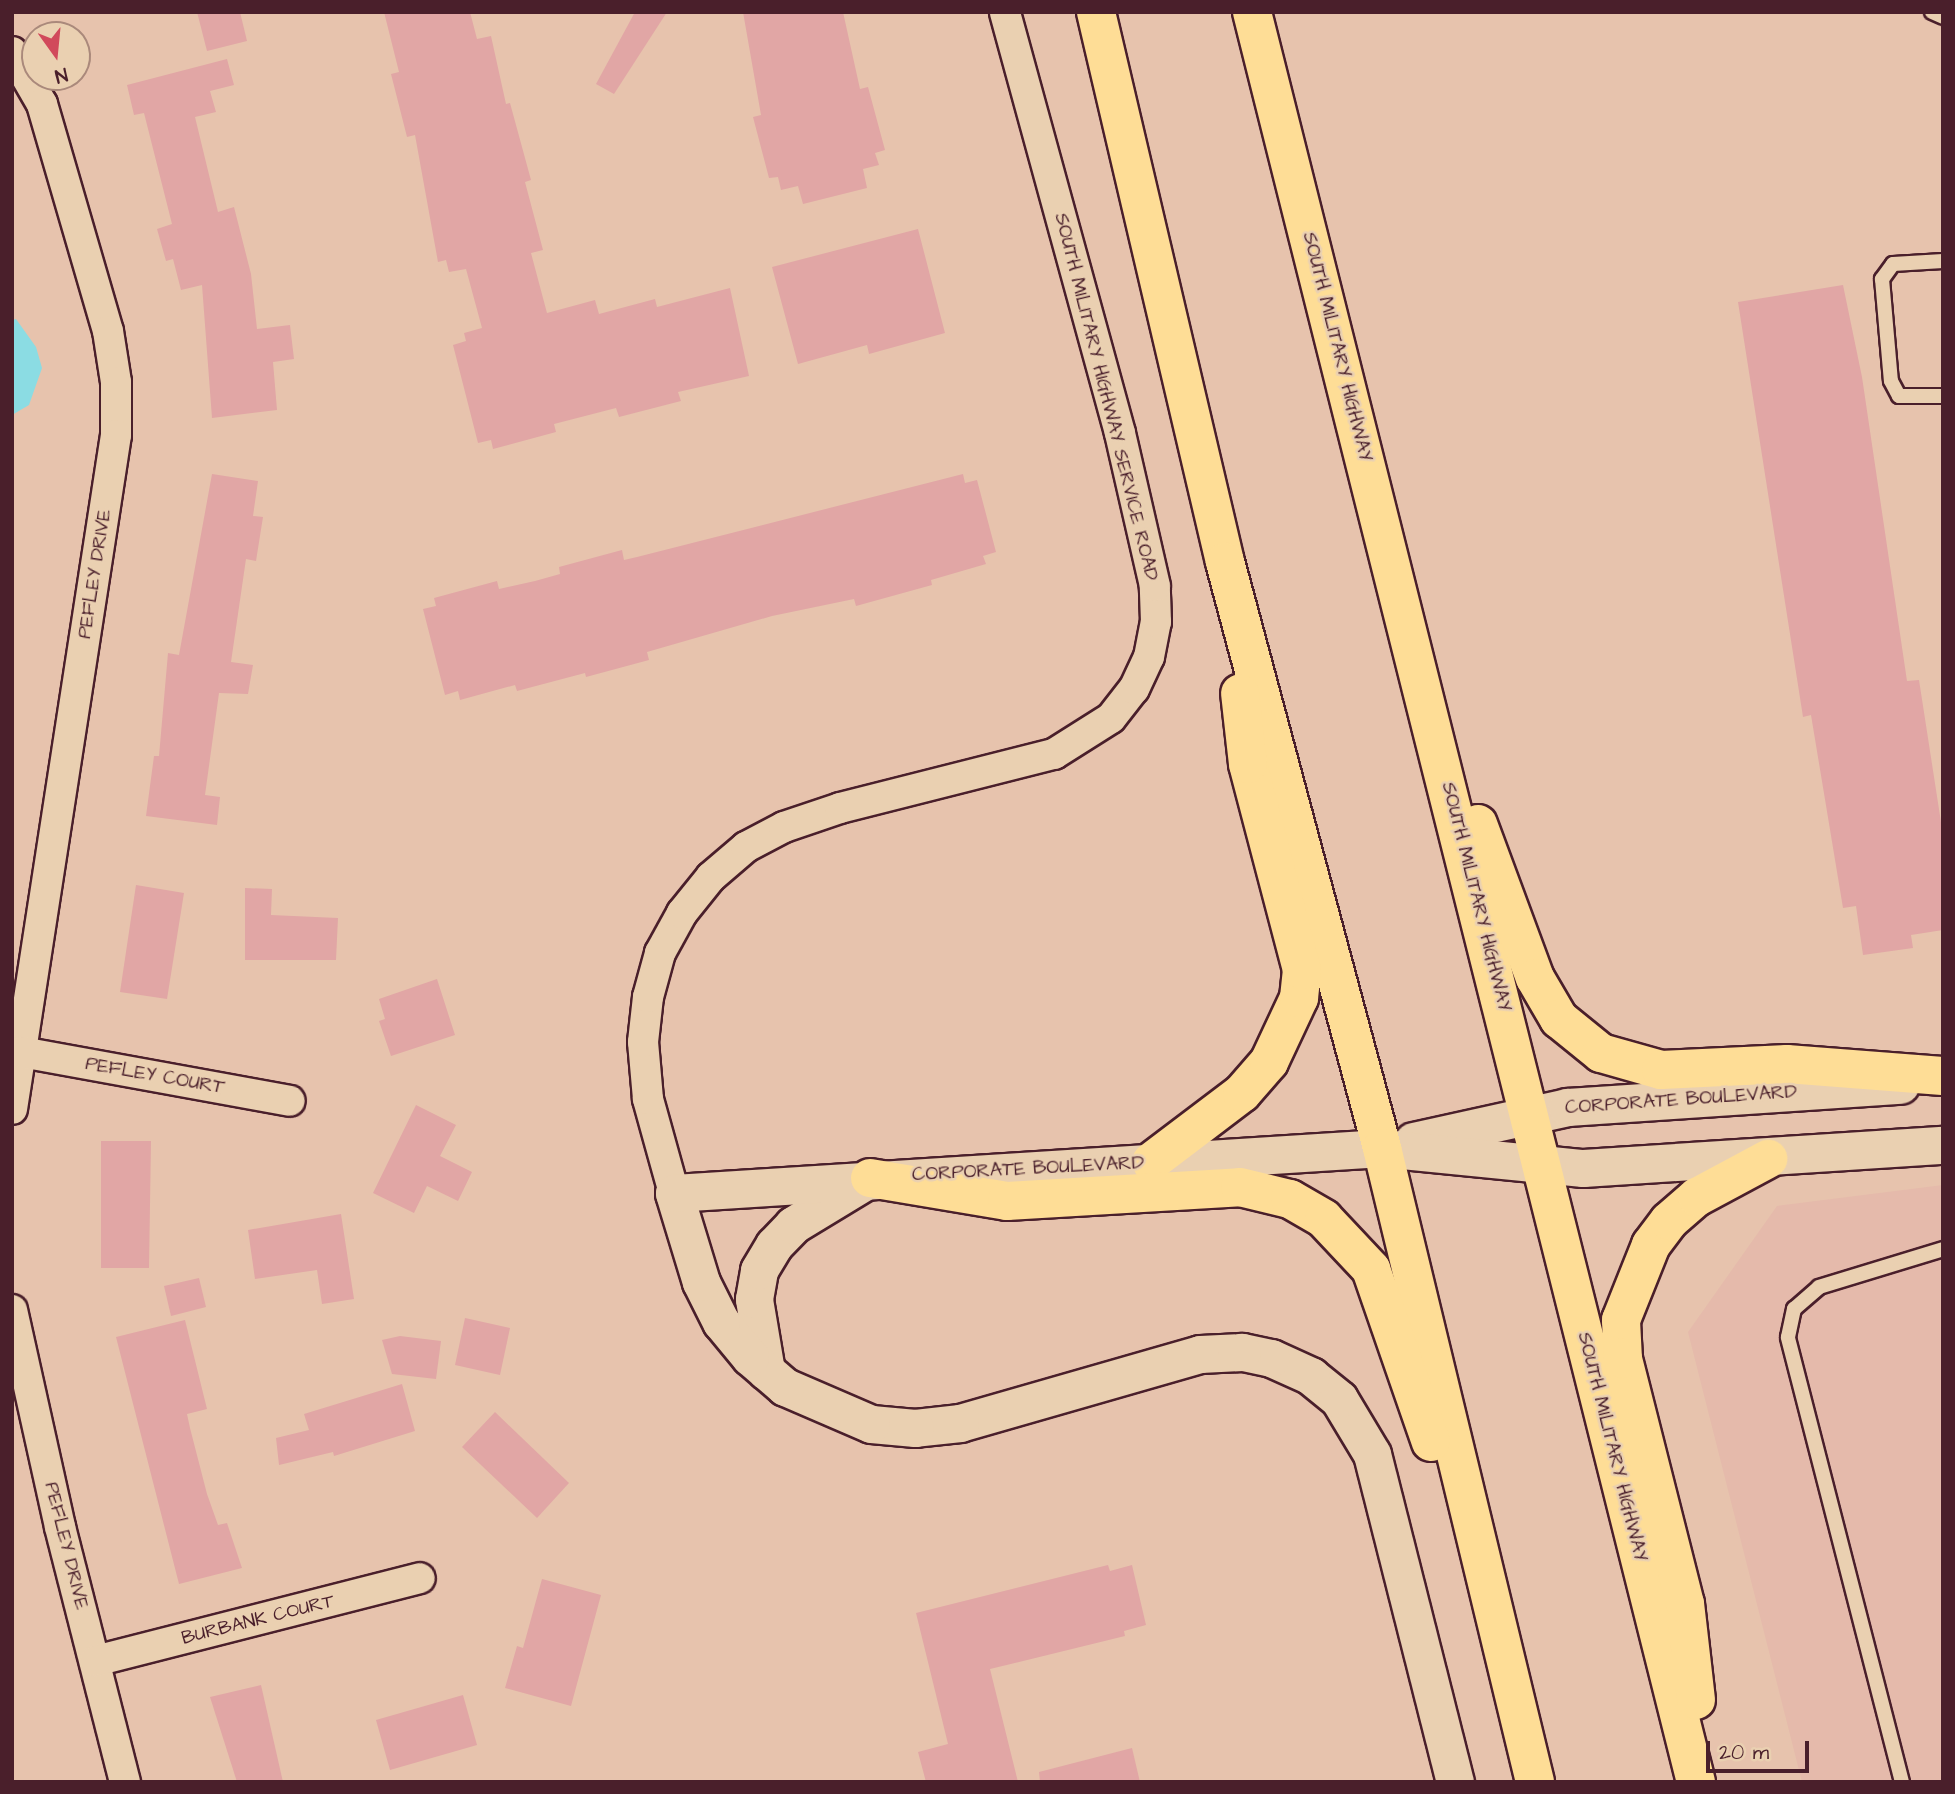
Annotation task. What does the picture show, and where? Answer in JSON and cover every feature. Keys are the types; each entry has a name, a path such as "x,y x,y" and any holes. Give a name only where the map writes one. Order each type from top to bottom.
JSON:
{"main road":[{"path":"1096,12 1225,562 1382,1148 1535,1782"},
{"name":"SOUTH MILITARY HIGHWAY","path":"1252,12 1426,694 1696,1782"},
{"path":"1150,1162 1242,1093 1269,1062 1299,998 1302,970 1248,764 1225,562"},
{"path":"1426,694 1510,903 1535,978 1559,1019 1601,1053 1661,1070 1787,1064 1943,1076"},
{"path":"1706,1782 1685,1604 1623,1359 1622,1321 1651,1245 1669,1222 1697,1198 1768,1159"},
{"path":"870,1178 1007,1201 1240,1187 1290,1199 1324,1219 1371,1269 1403,1368 1486,1585"}],"street":[{"name":"SOUTH MILITARY HIGHWAY SERVICE ROAD","path":"1005,12 1120,433 1155,586 1156,622 1149,657 1134,689 1111,718 1054,754 840,808 784,827 746,846 711,877 682,913 660,953 648,997 643,1042 648,1099 674,1193 706,1292 722,1322 766,1371 822,1406 871,1424 915,1428 960,1423 1200,1354 1242,1352 1271,1358 1311,1376 1339,1399 1372,1454 1455,1782"},
{"name":"PEFLEY DRIVE","path":"12,52 42,104 108,331 116,382 116,435 12,1109"},
{"name":"PEFLEY COURT","path":"21,1052 290,1101"},
{"name":"CORPORATE BOULEVARD","path":"674,1193 870,1178 1382,1148 1567,1107 1943,1082"},
{"path":"1878,1149 1943,1133"},
{"name":"CORPORATE BOULEVARD","path":"1382,1148 1583,1168 1768,1159 1943,1145"},
{"path":"766,1371 754,1299 759,1270 774,1245 793,1225 870,1178"},
{"name":"PEFLEY DRIVE","path":"12,1310 125,1782"},
{"name":"BURBANK COURT","path":"95,1661 421,1578"}],"lane":[{"path":"1932,12 1943,17"},
{"path":"1943,261 1893,264 1882,279 1891,381 1899,396 1943,396"},
{"path":"1902,1782 1788,1337 1794,1310 1819,1287 1943,1249"}],"shaded area":[{"path":"1943,1185 1943,1782 1802,1782 1688,1332 1777,1206"}],"water":[{"path":"16,319 36,347 42,368 29,405 12,415 12,320"}],"building":[{"path":"197,12 240,12 247,41 207,51"},
{"path":"384,12 470,12 477,39 491,36 506,104 510,103 531,180 525,182 543,250 531,253 547,313 595,300 599,314 655,299 657,307 730,288 749,376 678,392 681,401 619,417 616,408 554,424 556,432 493,449 491,440 478,443 453,345 466,341 464,333 482,328 466,269 449,272 446,260 438,262 415,135 407,137 391,74 399,72"},
{"path":"635,12 667,12 614,94 596,84"},
{"path":"743,12 843,12 860,89 868,87 885,150 875,153 879,165 863,169 867,188 803,204 798,186 781,190 778,177 769,178 753,117 761,115"},
{"path":"227,59 234,85 210,91 216,112 195,117 218,212 234,207 251,274 257,329 290,325 294,359 273,362 277,410 212,418 202,285 181,290 173,259 166,261 157,229 172,224 144,113 134,115 127,85"},
{"path":"918,229 945,333 869,354 867,345 798,364 772,267"},
{"path":"1843,285 1862,377 1907,681 1919,680 1943,835 1943,930 1911,935 1913,948 1863,955 1856,906 1843,908 1811,715 1803,717 1738,302"},
{"path":"212,474 258,481 253,516 263,517 256,561 246,559 231,662 253,665 248,694 219,693 205,795 220,797 217,825 146,816 154,756 159,756 168,653 179,655"},
{"path":"963,474 965,483 977,480 996,552 983,556 986,564 931,580 932,585 856,606 854,599 772,616 647,652 649,660 586,677 585,673 517,691 515,685 460,700 458,691 445,695 423,609 436,606 434,598 497,581 499,589 535,581 560,574 559,567 622,550 624,560"},
{"path":"136,885 184,893 167,999 120,992"},
{"path":"245,888 272,889 271,915 338,918 336,960 245,960"},
{"path":"437,979 455,1035 391,1056 379,1021 385,1019 379,999"},
{"path":"416,1105 456,1125 440,1156 472,1172 458,1201 427,1186 414,1213 373,1193"},
{"path":"101,1141 151,1141 149,1268 101,1268"},
{"path":"341,1214 354,1299 322,1304 317,1270 255,1279 248,1230"},
{"path":"199,1278 206,1307 171,1316 164,1286"},
{"path":"465,1318 510,1328 500,1375 455,1365"},
{"path":"185,1320 207,1409 187,1414 190,1428 218,1525 227,1523 242,1568 179,1584 116,1337"},
{"path":"400,1336 441,1341 436,1379 392,1374 382,1340"},
{"path":"402,1384 415,1431 334,1456 333,1452 279,1465 276,1438 309,1430 304,1414"},
{"path":"495,1412 569,1483 537,1518 462,1447"},
{"path":"1108,1565 1110,1571 1132,1565 1146,1625 1124,1631 1125,1636 990,1669 1018,1782 926,1782 918,1752 948,1744 916,1613"},
{"path":"542,1579 601,1595 571,1706 505,1688 517,1646 523,1648"},
{"path":"261,1685 283,1782 237,1782 210,1697"},
{"path":"463,1695 477,1745 390,1770 376,1720"},
{"path":"1132,1748 1140,1782 1040,1782 1039,1772"}]}
